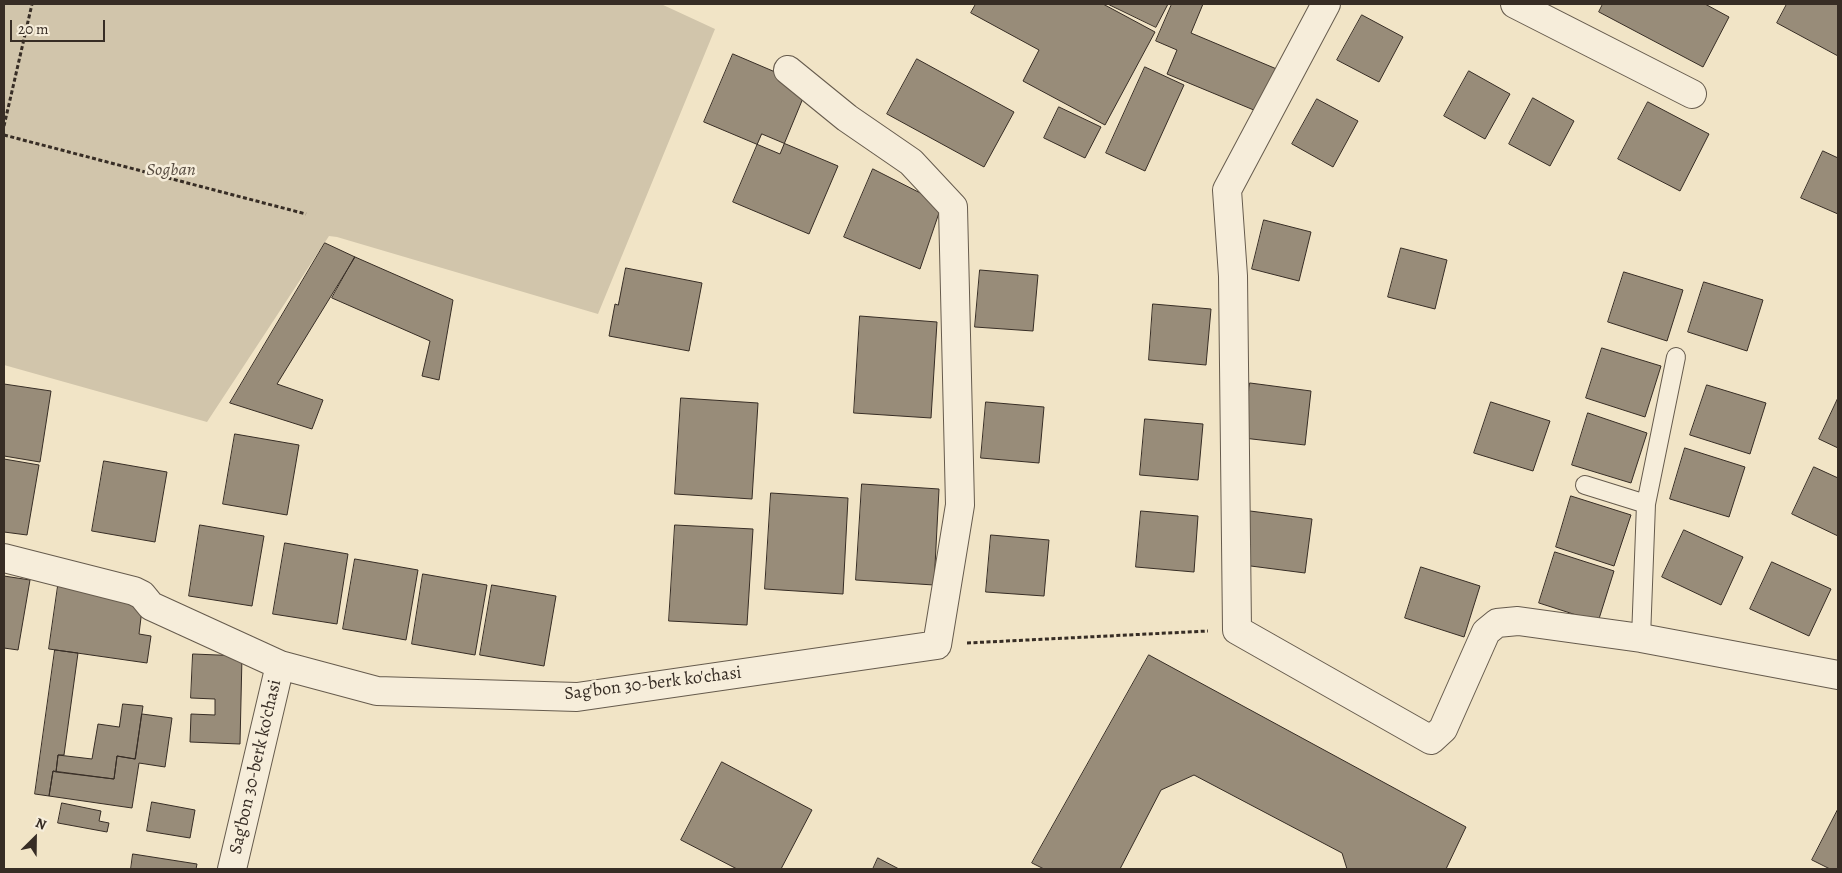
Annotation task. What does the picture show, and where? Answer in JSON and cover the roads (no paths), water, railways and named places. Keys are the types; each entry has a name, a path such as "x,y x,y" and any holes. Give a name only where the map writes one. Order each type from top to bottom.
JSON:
{"street":[{"path":"1326,4 1227,190 1233,276 1237,630 1431,740 1443,729 1486,632 1497,623 1518,621 1642,638 1838,675"},
{"path":"1515,4 1692,94"},
{"name":"Sag'bon 30-berk ko'chasi","path":"4,558 134,591 142,595 151,606 280,664 377,691 577,697 937,645 960,505 953,207 911,162 847,118 788,70"},
{"name":"Sag'bon 30-berk ko'chasi","path":"232,869 280,664"}],"lane":[{"path":"1642,638 1646,504 1676,357"},
{"path":"1585,485 1646,504"}],"park label":[{"name":"Sogban","path":"171,171"}]}
